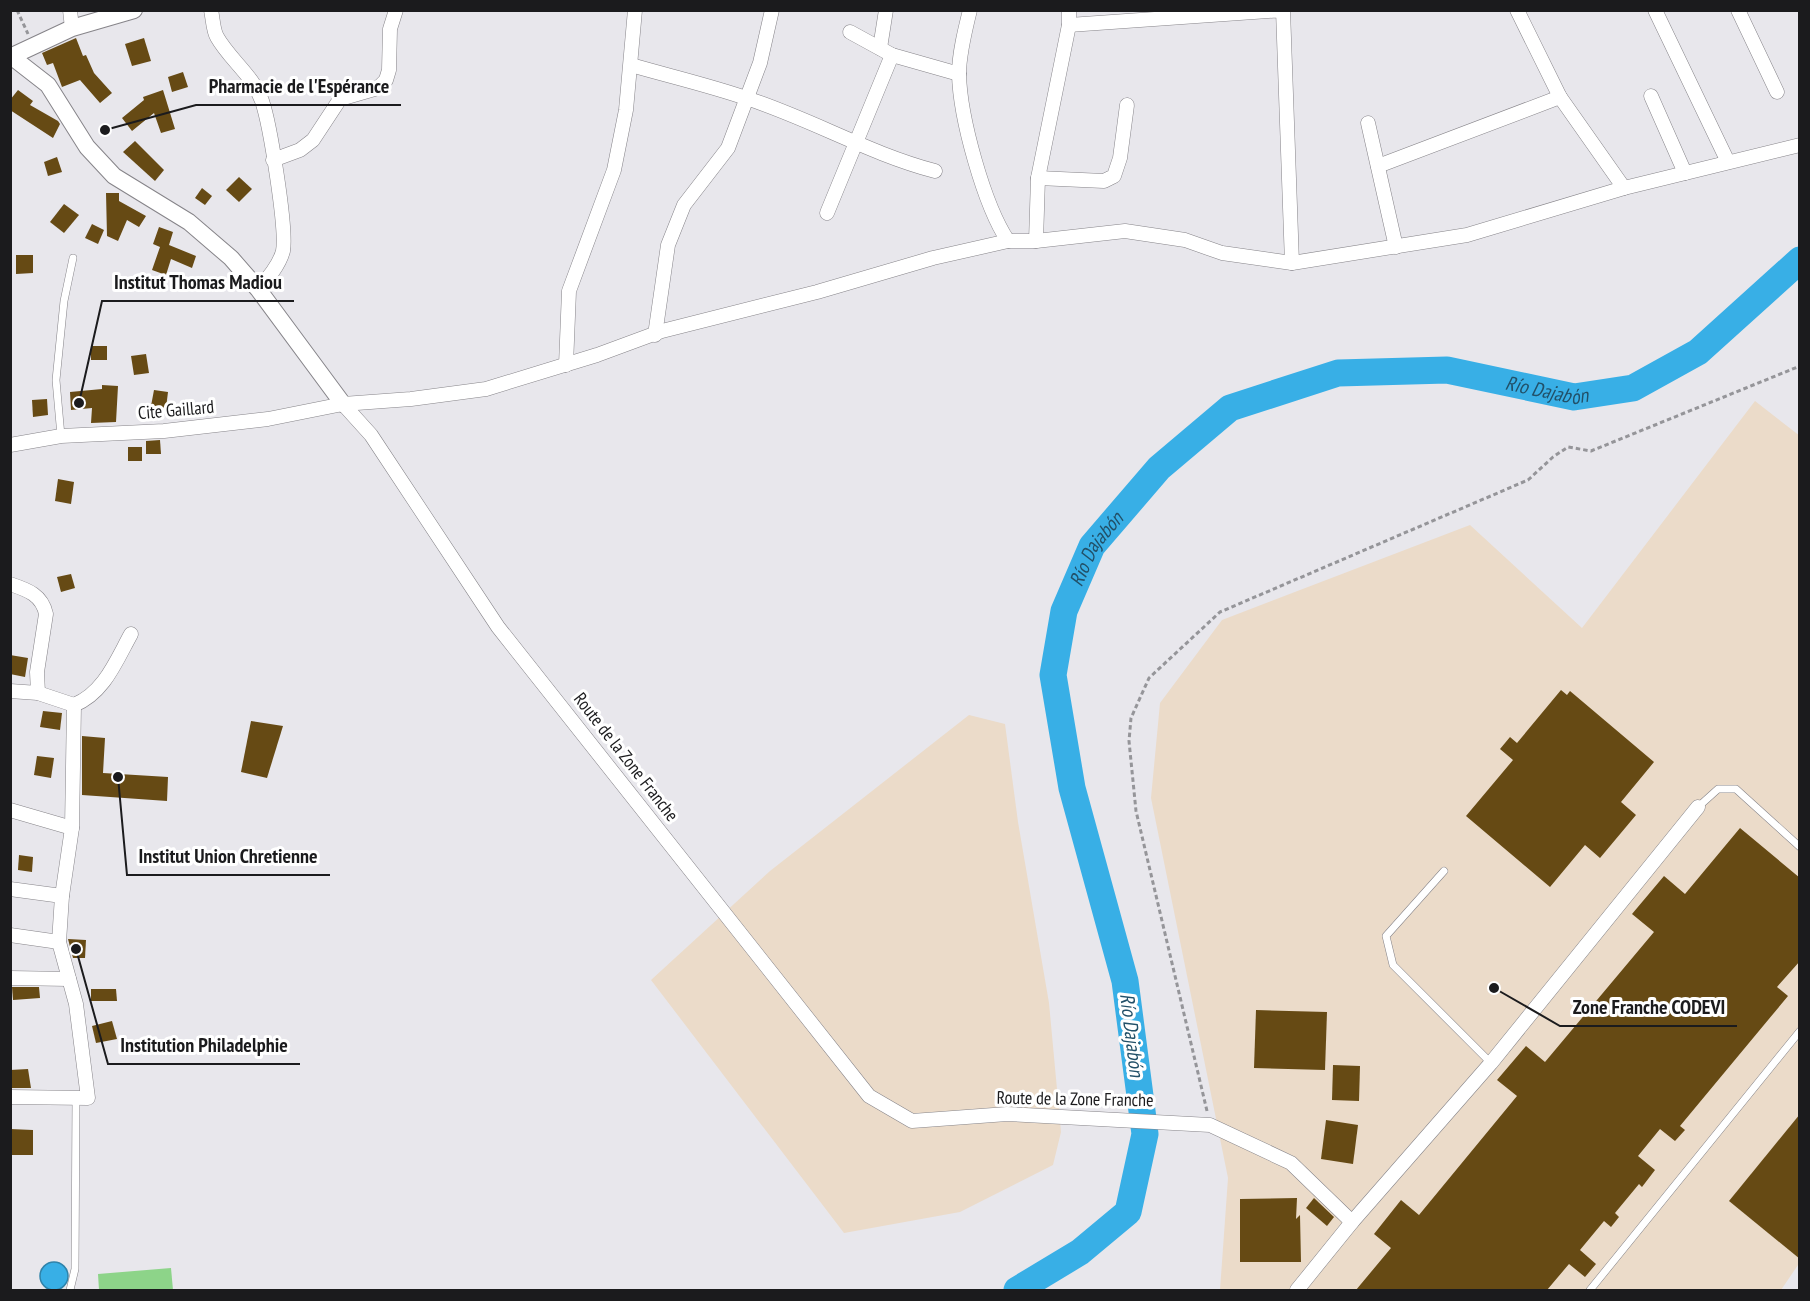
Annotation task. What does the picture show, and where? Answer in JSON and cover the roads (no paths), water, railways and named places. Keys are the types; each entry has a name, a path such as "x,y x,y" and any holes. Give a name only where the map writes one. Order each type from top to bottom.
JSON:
{"street":[{"path":"70,10 72,28"},
{"path":"11,57 72,28 134,10"},
{"path":"212,10 217,37 248,75 262,101 273,160 283,224 283,252 271,274 258,289"},
{"path":"273,160 300,150 313,140 340,99 378,88 386,80 389,70 390,29 396,10"},
{"path":"566,364 569,291 614,171 626,110 636,10"},
{"path":"655,334 668,245 684,205 728,148 760,63 772,10"},
{"path":"827,213 886,52 886,10"},
{"path":"970,10 960,74 970,139 996,224 1008,241"},
{"path":"1036,241 1038,178 1069,17 1283,10 1292,263"},
{"path":"1517,10 1560,97 1624,188"},
{"path":"1655,10 1728,162"},
{"path":"1738,10 1777,92"},
{"path":"850,32 886,52 960,74"},
{"name":"Route de la Zone Franche","path":"11,57 48,85 87,147 114,176 189,222 231,258 258,289 343,404 370,435 498,627 869,1096 912,1121 1007,1114 1204,1124 1291,1163 1352,1222"},
{"path":"631,65 747,98 896,160 935,171"},
{"path":"1651,96 1685,173"},
{"path":"1378,166 1560,97"},
{"path":"1038,178 1104,181 1114,176 1120,158 1127,105"},
{"path":"1368,123 1396,247"},
{"name":"Cite Gaillard","path":"10,445 61,436 164,431 256,421 343,404 411,399 486,389 655,334 817,292 933,258 1008,241 1036,241 1125,231 1185,240 1222,253 1292,263 1467,235 1624,188 1800,145"},
{"path":"10,584 38,597 45,606 46,614 37,672 38,693"},
{"path":"10,691 38,693 74,705 88,699 98,689 131,634"},
{"path":"10,1097 88,1098 76,1004 59,942 62,896 72,828 74,705"},
{"path":"1297,1290 1352,1222 1491,1063 1698,807"},
{"path":"10,810 72,828"},
{"path":"10,889 62,896"},
{"path":"10,935 59,942"},
{"path":"10,978 69,979"}],"lane":[{"path":"61,436 56,380 64,301 73,258"},
{"path":"1698,807 1718,789 1736,789 1800,847"},
{"path":"1444,871 1386,936 1393,965 1491,1063"},
{"path":"1590,1290 1800,1031"},
{"path":"70,1290 75,1269 76,1098"}],"water":[{"path":"54,1262 64,1266 68,1276 64,1286 54,1290 44,1286 40,1276 44,1266"}],"waterway":[{"name":"Río Dajabón","path":"1017,1290 1080,1252 1128,1212 1145,1134 1125,981 1072,788 1053,675 1064,611 1092,546 1159,468 1230,408 1338,373 1447,370 1574,397 1633,388 1698,352 1800,260"}],"place":[{"name":"Pharmacie de l'Espérance","path":"105,130"},
{"name":"Institut Thomas Madiou","path":"79,403"},
{"name":"Institut Union Chretienne","path":"118,777"},
{"name":"Institution Philadelphie","path":"76,949"},
{"name":"Zone Franche CODEVI","path":"1494,988"}]}
